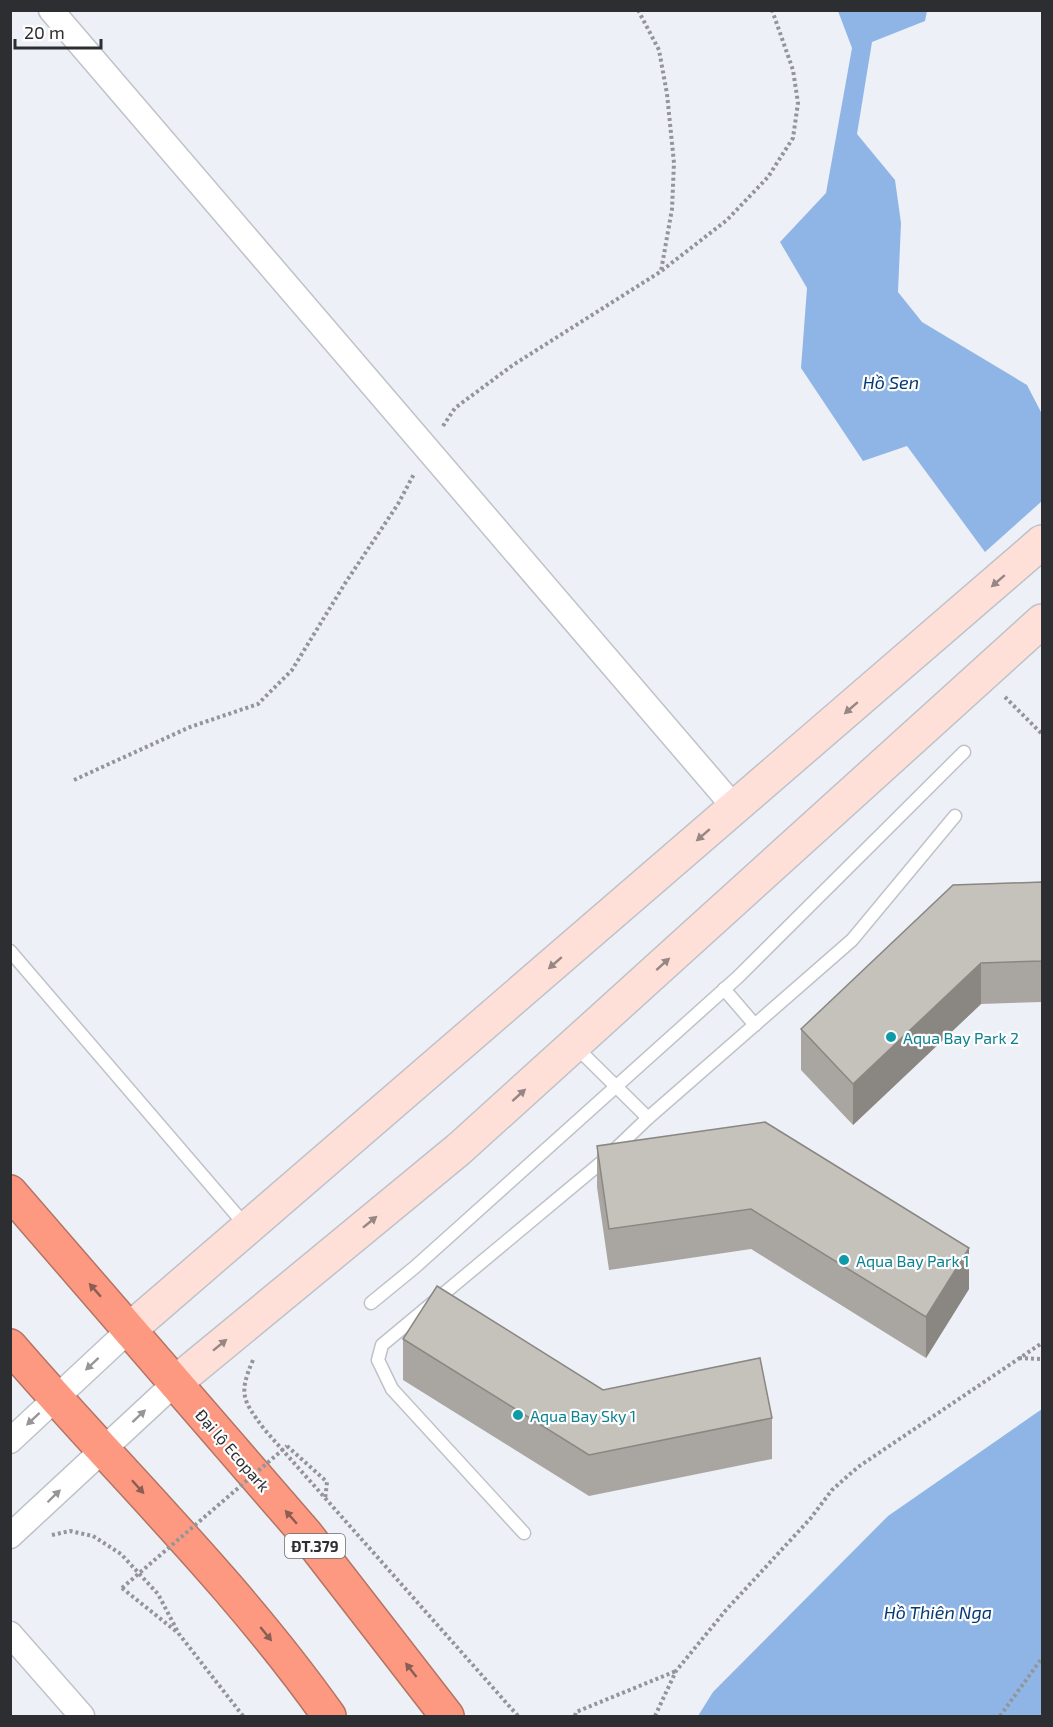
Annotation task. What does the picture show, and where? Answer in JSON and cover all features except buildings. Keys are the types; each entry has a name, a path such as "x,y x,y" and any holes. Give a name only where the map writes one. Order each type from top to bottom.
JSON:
{"highway":[{"name":"Đại lộ Ecopark","path":"10,1192 306,1534 447,1716"},
{"path":"10,1347 229,1588 299,1674 329,1716"}],"main road":[{"path":"129,1330 1042,542"},
{"path":"174,1383 459,1149 1042,621"}],"street":[{"path":"51,10 735,808"},
{"path":"10,1441 129,1330"},
{"path":"10,1536 174,1383"},
{"path":"10,1634 82,1716"}],"lane":[{"path":"371,1303 415,1267 724,989 964,752"},
{"path":"524,1533 392,1389 378,1360 382,1344 603,1161 648,1118 852,940 955,816"},
{"path":"10,951 248,1228"},
{"path":"724,989 755,1025"},
{"path":"574,1046 648,1118"}],"path":[{"path":"638,10 659,50 667,94 674,163 672,209 660,272"},
{"path":"74,780 190,728 258,704 292,670 344,585 398,504 427,449 455,408 513,365 660,272 727,220 768,177 794,138 798,103 794,69 772,10"},
{"path":"983,675 1042,734"},
{"path":"655,1716 676,1671 726,1610 810,1520 832,1490 858,1467 1042,1343"},
{"path":"255,1357 245,1380 246,1403 264,1429 518,1716"},
{"path":"1018,1358 1042,1359"},
{"path":"179,1634 122,1588 287,1446 327,1482 326,1500"},
{"path":"52,1535 70,1531 93,1536 121,1554 158,1594 179,1634 243,1716"},
{"path":"1000,1716 1042,1658"},
{"path":"575,1716 576,1712 676,1671"}],"water":[{"name":"Hồ Sen","path":"838,11 927,11 925,21 872,42 857,134 895,180 901,223 898,292 922,322 1027,385 1042,414 1042,501 985,552 907,446 863,461 801,368 807,288 780,242 826,193 852,48"},
{"name":"Hồ Thiên Nga","path":"1042,1409 1042,1716 698,1716 713,1692 888,1516"}],"place":[{"name":"Aqua Bay Park 2","path":"891,1037"},
{"name":"Aqua Bay Park 1","path":"844,1260"},
{"name":"Aqua Bay Sky 1","path":"518,1415"}]}
